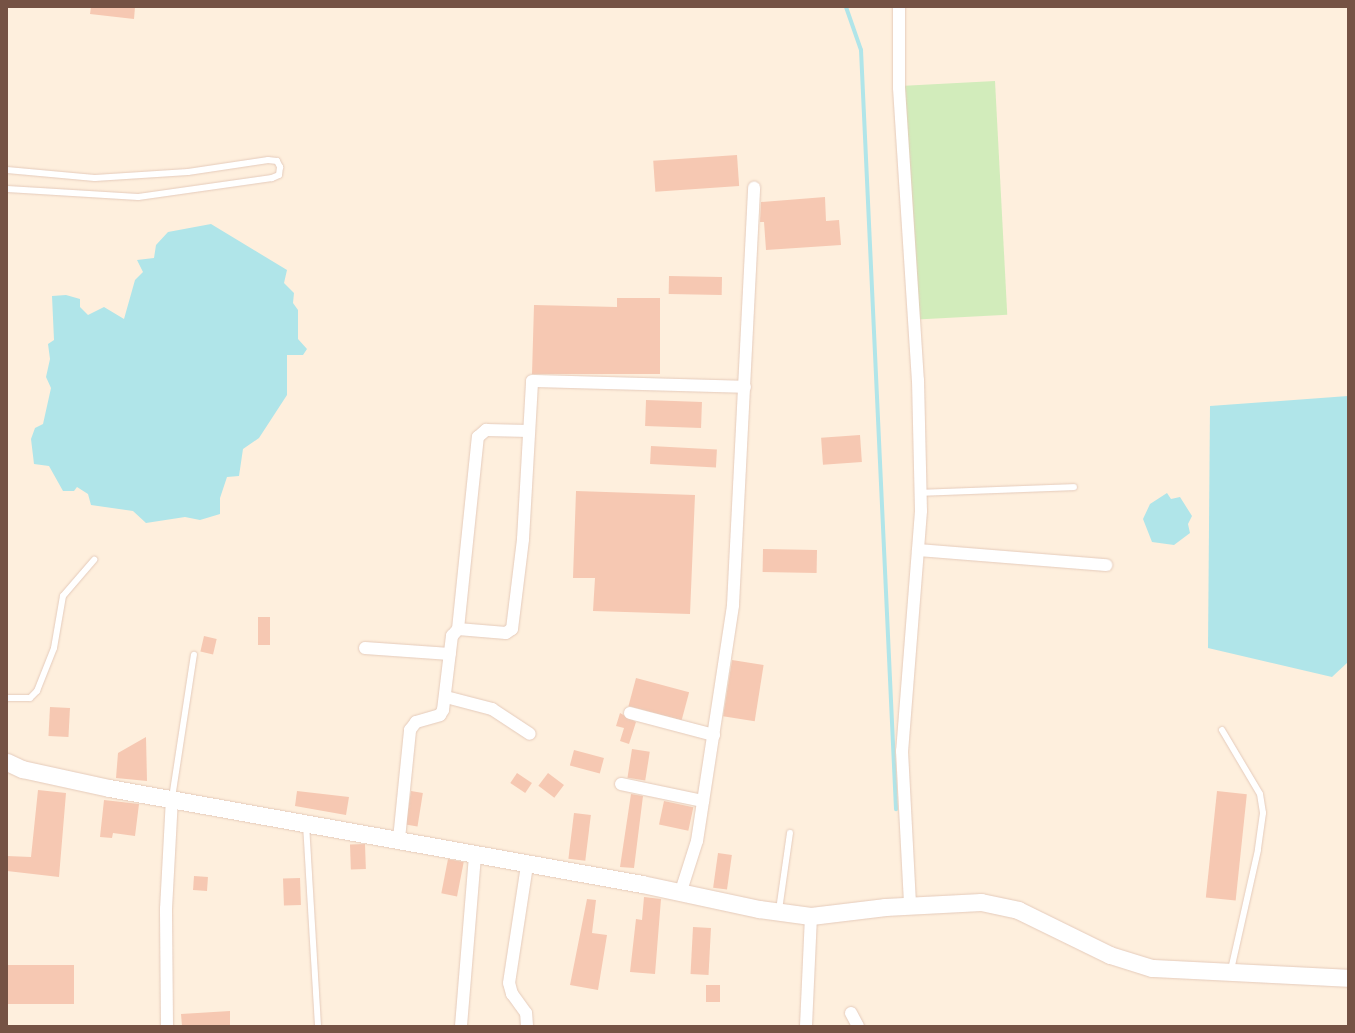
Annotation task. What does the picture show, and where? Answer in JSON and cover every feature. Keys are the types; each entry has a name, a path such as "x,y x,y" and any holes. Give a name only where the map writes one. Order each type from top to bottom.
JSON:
{"main road":[{"path":"7,762 22,769 102,786 306,821 527,865 681,891 779,912 811,916 885,907 981,902 1018,910 1110,954 1152,968 1348,978"}],"street":[{"path":"899,7 898,88 918,380 920,493 918,550 902,752 910,906"},
{"path":"681,891 697,841 733,605 754,188"},
{"path":"458,629 506,633 512,629 523,539 530,384 535,379 745,387"},
{"path":"399,839 410,730 416,722 440,715 446,697 452,636 458,629 478,437 486,430 529,431"},
{"path":"918,550 1106,565"},
{"path":"365,648 450,654"},
{"path":"446,697 492,709 530,734"},
{"path":"630,713 714,735"},
{"path":"621,784 703,800"},
{"path":"167,1026 166,909 172,798"},
{"path":"461,1026 475,854"},
{"path":"527,865 509,983 512,994 526,1013 527,1026"},
{"path":"806,1026 811,916"},
{"path":"851,1013 858,1026"}],"lane":[{"path":"7,170 95,178 188,172 268,160 277,161 280,167 279,175 272,178 138,197 7,189"},
{"path":"920,493 1074,487"},
{"path":"7,698 30,698 37,691 54,648 63,596 94,560"},
{"path":"172,798 194,655"},
{"path":"1222,730 1260,794 1263,813 1258,850 1231,972"},
{"path":"306,821 318,1026"},
{"path":"779,912 790,833"}],"green space":[{"path":"995,81 1007,315 912,320 900,86"}],"water":[{"path":"211,224 287,270 284,283 294,293 293,303 298,310 298,339 307,349 303,355 287,355 287,395 259,438 243,449 239,476 227,477 220,498 220,514 200,520 185,517 146,523 133,511 91,505 88,494 77,487 74,491 63,491 49,466 34,464 31,439 35,428 43,424 51,388 46,377 50,359 48,344 54,340 52,296 66,295 80,299 80,307 88,315 104,307 124,319 135,280 143,272 137,260 154,258 156,245 168,232"},
{"path":"1348,396 1348,662 1332,677 1208,648 1210,406"},
{"path":"1167,493 1171,499 1180,497 1192,516 1188,524 1190,533 1174,545 1152,542 1143,519 1150,504"}],"building":[{"path":"91,7 135,7 134,19 90,14"},
{"path":"737,155 739,186 655,192 653,161"},
{"path":"825,197 826,221 839,220 841,245 766,250 764,222 760,222 761,202"},
{"path":"669,276 722,277 722,295 669,294"},
{"path":"617,298 660,298 660,374 532,374 534,305 617,307"},
{"path":"646,400 702,402 701,428 645,426"},
{"path":"860,435 862,462 823,465 821,438"},
{"path":"651,446 717,449 716,467 650,464"},
{"path":"576,491 695,495 690,614 593,611 595,578 573,578"},
{"path":"763,549 817,550 817,573 763,572"},
{"path":"258,617 270,617 270,645 258,645"},
{"path":"204,636 217,639 213,655 200,652"},
{"path":"732,660 764,665 755,721 723,716"},
{"path":"636,678 689,692 682,720 628,706"},
{"path":"50,707 70,708 68,737 48,736"},
{"path":"620,713 636,722 629,744 620,741 624,728 616,726"},
{"path":"146,737 147,781 116,778 118,753"},
{"path":"632,749 650,752 645,780 627,778"},
{"path":"574,750 604,758 600,773 570,765"},
{"path":"517,773 532,783 525,793 510,783"},
{"path":"548,773 564,785 554,798 538,786"},
{"path":"38,790 66,793 59,877 7,871 7,856 31,857"},
{"path":"297,791 349,797 346,815 295,806"},
{"path":"411,791 423,793 418,826 406,825"},
{"path":"1217,791 1247,794 1236,901 1206,897"},
{"path":"631,794 643,796 634,868 620,867"},
{"path":"104,800 139,804 135,836 113,833 112,838 100,837"},
{"path":"664,801 693,807 688,831 659,824"},
{"path":"574,813 591,815 585,861 568,859"},
{"path":"365,844 366,869 351,870 350,845"},
{"path":"718,853 732,855 727,890 713,888"},
{"path":"448,859 464,862 457,896 441,893"},
{"path":"194,876 208,877 207,891 193,890"},
{"path":"300,878 301,905 284,906 283,879"},
{"path":"644,897 661,899 655,974 630,972 636,919 642,920"},
{"path":"587,899 596,900 592,933 607,935 598,990 570,985"},
{"path":"693,927 711,928 709,975 691,974"},
{"path":"7,965 74,965 74,1004 7,1004"},
{"path":"706,985 720,985 720,1002 706,1002"},
{"path":"230,1011 230,1026 182,1026 181,1014"}],"waterway":[{"path":"846,7 861,50 896,809"}]}
